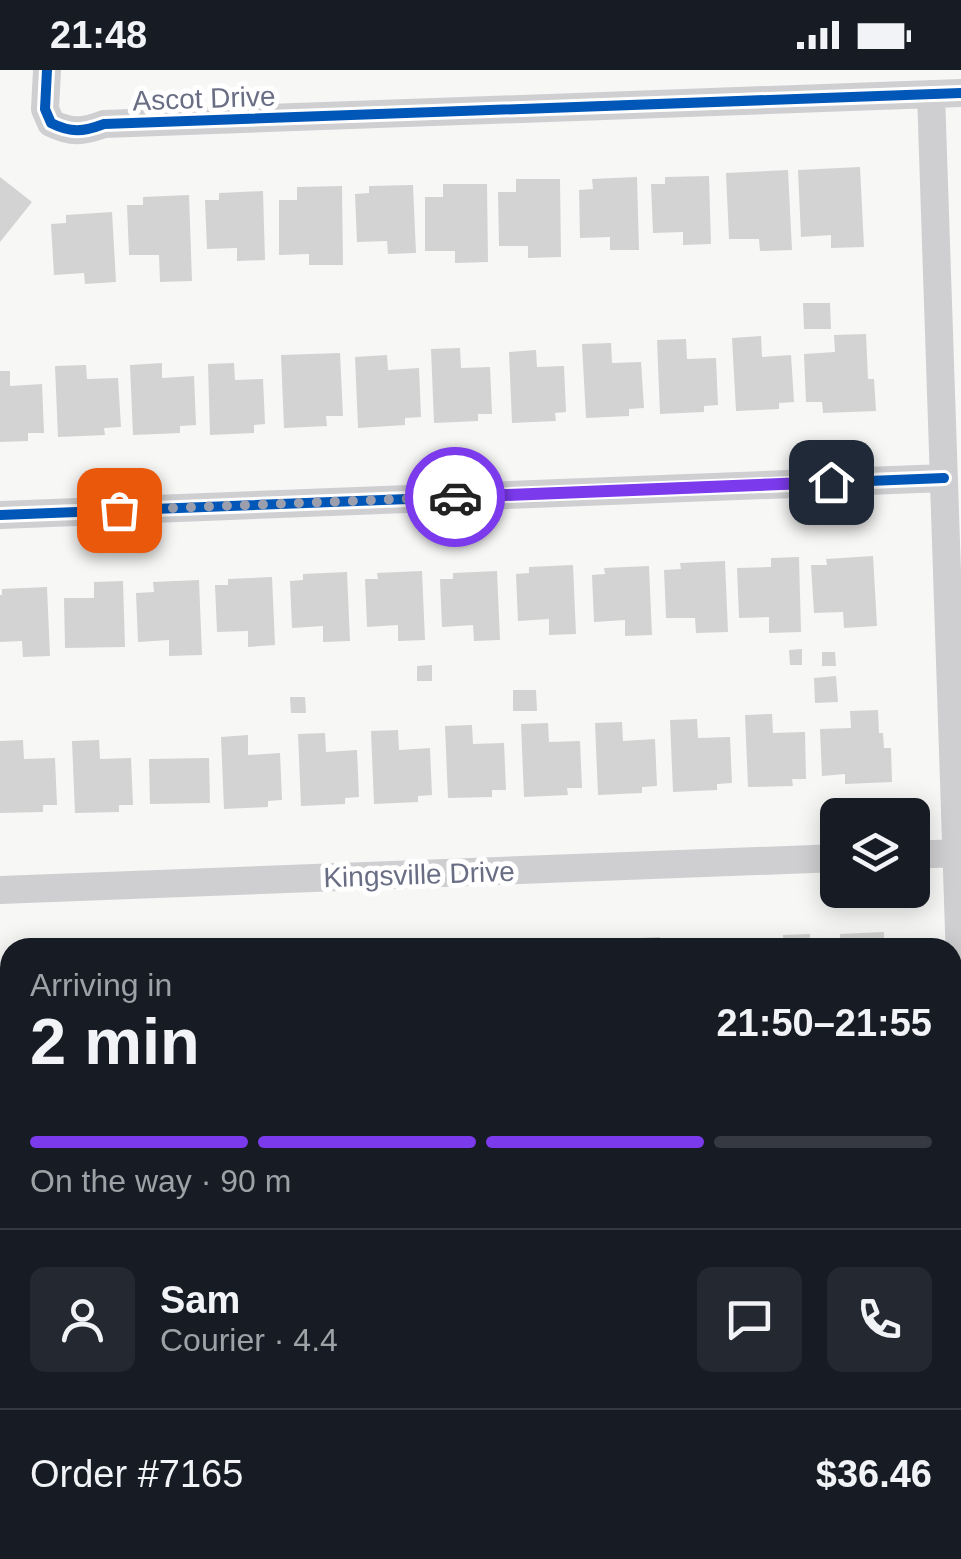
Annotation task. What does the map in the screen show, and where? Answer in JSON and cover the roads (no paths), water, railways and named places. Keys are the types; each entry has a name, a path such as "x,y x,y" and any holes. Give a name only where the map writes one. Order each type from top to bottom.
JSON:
{"street":[{"name":"Ascot Drive","path":"47,70 45,109 50,123 67,131 83,132 104,124 961,92"},
{"path":"932,94 959,938"},
{"path":"0,515 944,478"},
{"path":"930,854 956,853"},
{"name":"Kingsville Drive","path":"0,890 820,859"}]}
